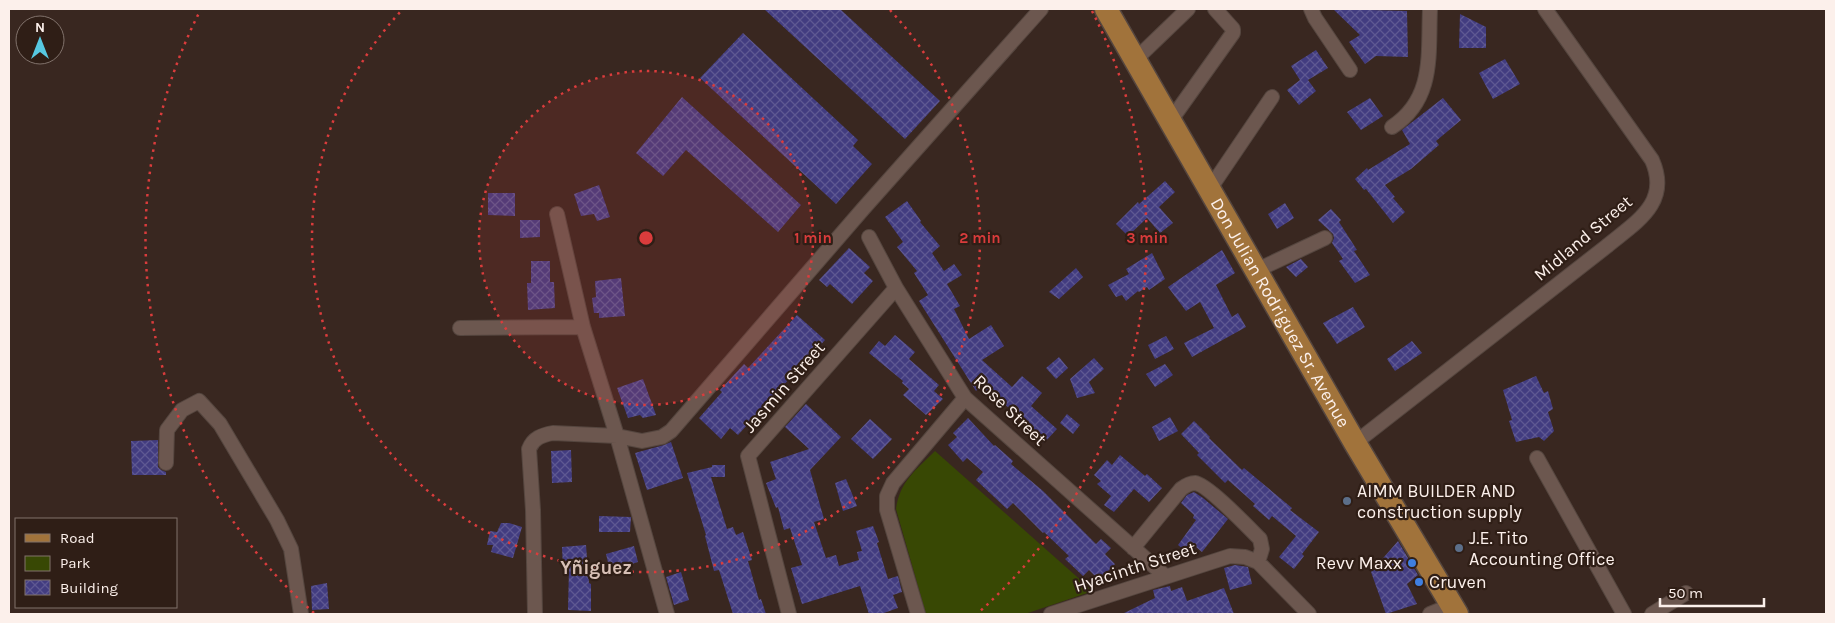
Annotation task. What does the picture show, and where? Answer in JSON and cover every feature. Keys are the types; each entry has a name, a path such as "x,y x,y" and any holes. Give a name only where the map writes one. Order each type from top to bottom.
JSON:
{"main road":[{"name":"Don Julian Rodriguez Sr. Avenue","path":"1106,9 1171,120 1255,271 1454,610"}],"street":[{"path":"536,614 529,449 531,442 544,435 553,433 616,436 642,441 662,437 672,431 863,209 1041,9"},
{"path":"1136,59 1188,9"},
{"path":"1171,120 1233,34 1233,29 1215,9"},
{"path":"1311,9 1350,70"},
{"path":"1392,127 1410,112 1424,88 1428,71 1430,9"},
{"name":"Midland Street","path":"1355,443 1607,246 1641,217 1652,204 1658,190 1657,170 1652,160 1545,9"},
{"path":"1209,190 1272,97"},
{"path":"557,214 583,327 666,614"},
{"name":"Rose Street","path":"869,237 896,288 931,347 965,398 1165,576"},
{"path":"1255,271 1325,238"},
{"name":"Jasmin Street","path":"789,614 748,456 896,288"},
{"path":"460,328 583,327"},
{"path":"918,614 888,510 887,496 894,483 965,398"},
{"path":"166,463 167,430 182,410 199,401 220,424 277,520 291,549 301,614"},
{"path":"1537,458 1624,614"},
{"path":"1133,548 1181,489 1194,483 1206,488 1260,539 1262,549 1258,562 1309,614"},
{"name":"Hyacinth Street","path":"1052,614 1230,556 1245,556 1258,562"},
{"path":"1652,614 1686,593"},
{"path":"1430,614 1454,610"}],"green space":[{"path":"935,451 1093,591 1025,614 926,614 896,509 905,483 915,470"}],"building":[{"path":"764,9 840,9 940,101 905,139"},
{"path":"1333,9 1407,11 1408,57 1376,56 1365,64 1349,42 1360,35"},
{"path":"1460,14 1486,27 1486,48 1459,48"},
{"path":"743,33 858,140 853,146 872,164 836,204 700,78"},
{"path":"1316,50 1328,68 1308,80 1316,91 1299,105 1287,90 1300,80 1291,66"},
{"path":"1505,59 1520,84 1493,99 1479,73"},
{"path":"682,97 801,205 778,232 686,150 663,176 636,153"},
{"path":"1370,98 1383,116 1361,130 1347,112"},
{"path":"1443,98 1461,120 1436,141 1439,145 1411,169 1385,185 1405,212 1393,223 1366,189 1364,190 1355,179 1367,168 1368,170 1410,144 1402,130"},
{"path":"1165,181 1175,192 1159,207 1173,223 1160,233 1147,218 1128,236 1116,224 1138,202 1139,204"},
{"path":"599,185 610,217 597,221 594,214 581,216 574,194"},
{"path":"488,193 515,193 515,216 488,215"},
{"path":"907,201 920,222 940,246 932,253 944,271 954,264 962,275 947,284 960,306 954,309 969,339 991,325 1004,346 982,360 1012,387 1022,376 1042,393 1031,406 1057,429 1044,443 1022,424 1025,421 998,399 996,402 980,387 976,391 919,301 928,295 914,273 917,271 897,247 903,242 885,217"},
{"path":"1285,203 1294,218 1277,229 1268,214"},
{"path":"1331,209 1341,220 1339,222 1357,250 1354,251 1370,275 1355,283 1339,261 1343,259 1332,243 1333,234 1318,220"},
{"path":"520,220 540,220 540,237 520,238"},
{"path":"849,248 870,267 864,273 873,281 852,304 830,284 827,287 819,280"},
{"path":"1222,250 1235,273 1216,285 1232,317 1238,313 1246,327 1192,357 1184,343 1214,328 1200,302 1186,311 1168,287"},
{"path":"1152,253 1165,279 1149,290 1147,287 1138,291 1126,301 1122,295 1116,297 1108,285 1129,274 1126,269"},
{"path":"1301,259 1308,267 1296,277 1286,267"},
{"path":"531,261 550,261 550,282 554,282 555,308 528,310 527,283 531,283"},
{"path":"1076,268 1083,277 1059,299 1049,292"},
{"path":"621,278 625,316 599,318 599,313 594,313 592,298 596,297 595,281"},
{"path":"1353,307 1365,327 1337,344 1323,323"},
{"path":"797,315 825,340 738,435 730,428 721,439 699,418 722,392 720,390 744,364 748,368"},
{"path":"895,335 915,352 909,359 939,385 934,391 943,399 926,415 903,395 909,389 902,383 903,381 869,353 879,341 885,346"},
{"path":"1166,336 1174,349 1155,359 1148,345"},
{"path":"1412,341 1422,353 1395,371 1387,359"},
{"path":"1059,357 1068,368 1056,379 1046,368"},
{"path":"1094,358 1104,369 1089,382 1095,393 1077,398 1070,379"},
{"path":"1165,364 1173,375 1155,387 1146,374"},
{"path":"1536,376 1544,393 1548,391 1553,409 1548,412 1554,431 1544,441 1539,437 1516,442 1509,421 1512,420 1503,390"},
{"path":"643,379 656,415 643,418 640,415 628,418 617,388"},
{"path":"806,404 841,437 810,470 824,519 814,522 826,558 836,555 839,566 859,560 857,552 862,551 856,531 873,526 888,579 898,576 902,592 893,595 898,608 881,614 869,614 860,586 802,604 791,568 802,565 790,528 784,530 778,507 776,508 766,483 776,479 770,462 809,449 785,427"},
{"path":"1067,414 1080,425 1073,434 1060,423"},
{"path":"1170,417 1178,431 1159,441 1152,427"},
{"path":"968,418 994,446 1013,461 1011,464 1043,491 1096,544 1101,539 1111,548 1105,554 1115,564 1099,580 1089,570 1083,576 1065,559 1069,556 1013,503 1007,509 976,480 983,472 967,458 963,462 948,445 957,437 953,433"},
{"path":"870,419 892,439 873,459 851,439"},
{"path":"1194,421 1242,470 1244,468 1292,508 1290,510 1319,532 1302,554 1304,556 1294,569 1279,557 1296,536 1272,516 1269,520 1253,506 1255,504 1228,480 1225,483 1197,455 1199,453 1181,434"},
{"path":"158,440 158,467 166,472 166,475 132,475 131,441"},
{"path":"671,442 683,478 647,490 635,453"},
{"path":"571,450 572,482 552,483 551,451"},
{"path":"1120,455 1145,476 1147,474 1162,488 1149,502 1134,489 1114,512 1104,505 1111,496 1097,484 1101,481 1094,475 1107,460 1112,465"},
{"path":"712,465 725,465 725,477 711,477 727,529 733,527 736,535 743,532 752,560 748,561 759,600 761,599 766,614 733,614 719,570 714,571 706,535 687,473 712,467"},
{"path":"846,479 857,506 843,511 835,483"},
{"path":"1194,492 1228,519 1202,552 1196,547 1190,555 1178,545 1196,520 1193,518 1194,515 1181,503 1187,495"},
{"path":"599,516 631,517 630,532 599,532"},
{"path":"501,523 522,527 513,558 491,552 493,545 487,545 490,531 497,532"},
{"path":"1398,541 1418,575 1407,584 1417,604 1386,614 1371,572"},
{"path":"586,545 589,583 591,584 591,611 568,610 569,568 563,569 562,547"},
{"path":"634,546 638,562 610,571 606,554"},
{"path":"1235,565 1248,567 1252,584 1230,590 1224,568"},
{"path":"681,572 689,600 674,605 666,577"},
{"path":"327,583 329,609 312,610 311,586"},
{"path":"1170,586 1171,591 1182,587 1187,601 1224,588 1234,614 1122,614 1155,598 1153,590"}],"place":[{"name":"AIMM BUILDER AND construction supply","path":"1347,501"},
{"name":"J.E. Tito Accounting Office","path":"1459,548"},
{"name":"Revv Maxx","path":"1412,563"},
{"name":"Cruven","path":"1419,582"}],"district":[{"name":"Yñiguez","path":"596,567"}]}
